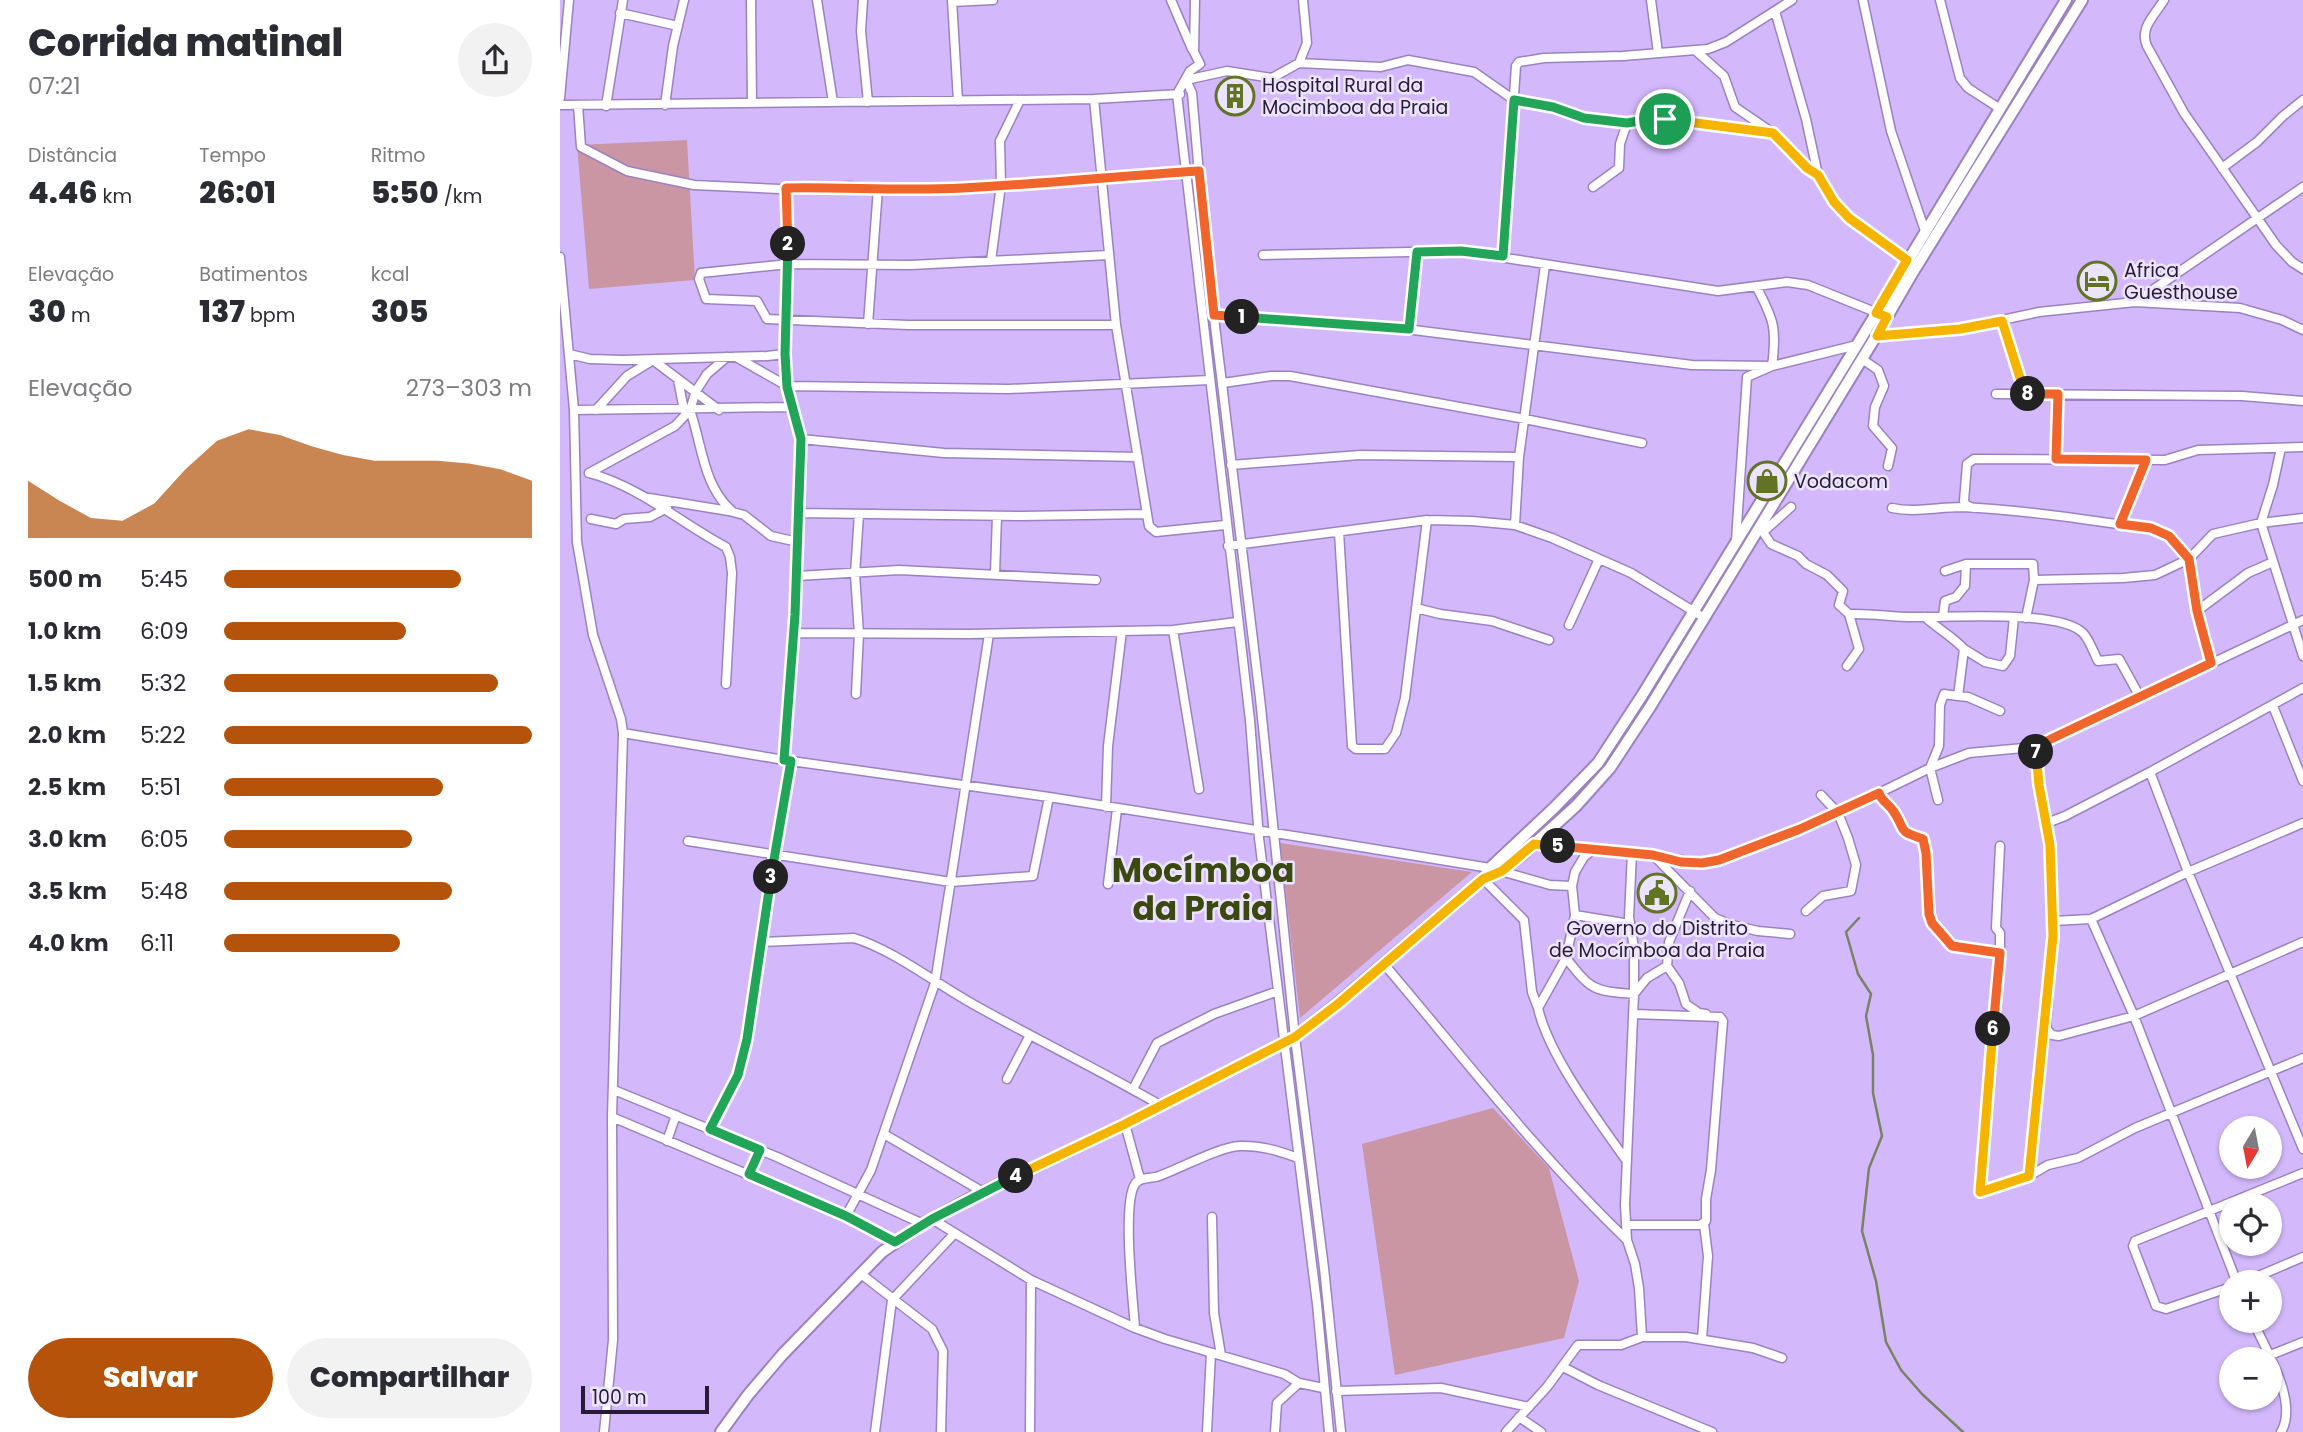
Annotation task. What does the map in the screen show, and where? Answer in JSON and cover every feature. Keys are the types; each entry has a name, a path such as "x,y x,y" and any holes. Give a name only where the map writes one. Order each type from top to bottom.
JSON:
{"street":[{"path":"560,98 569,0"},
{"path":"606,106 622,0"},
{"path":"665,105 684,0"},
{"path":"751,0 752,103"},
{"path":"817,0 833,102"},
{"path":"863,0 860,31 868,102"},
{"path":"958,101 952,1 993,0"},
{"path":"1171,0 1200,64 1190,71 1177,94 1247,700 1283,1042 1317,1304 1329,1432"},
{"path":"1194,52 1195,0"},
{"path":"1298,64 1307,43 1303,0"},
{"path":"1651,0 1658,53"},
{"path":"1503,256 1518,62 1524,59 1707,49 1726,42 1793,0"},
{"path":"1863,0 1891,131 1924,231"},
{"path":"1940,0 1960,78 1968,88 1999,108"},
{"path":"1483,879 1502,871 1534,844 1576,806 1610,768 1862,359 1871,334 1998,122 1999,108 2066,0"},
{"path":"1882,315 1907,260 1924,231 2082,0"},
{"path":"2164,0 2145,29 2144,39 2184,113 2222,168 2291,262 2303,269"},
{"path":"1775,11 1806,119 1818,175 1834,202 1849,218 1907,260"},
{"path":"620,13 678,26"},
{"path":"1696,51 1724,76 1735,107 1773,133 1807,168 1818,175"},
{"path":"1186,80 1227,71 1272,78 1298,64 1381,67 1408,61 1474,72 1514,100 1553,107 1584,118 1627,123 1656,118 1773,133"},
{"path":"1186,80 1192,93 1214,315 1260,698 1295,1037 1341,1432"},
{"path":"560,105 1094,99 1192,93"},
{"path":"1094,99 1116,325 1149,526 1156,532 1225,524"},
{"path":"991,261 1001,185 1000,141 1020,100"},
{"path":"2222,168 2258,142 2303,100"},
{"path":"578,105 581,147 627,171 694,185 887,190 1199,171"},
{"path":"1593,187 1619,168 1620,144 1627,123"},
{"path":"2135,302 2303,187"},
{"path":"710,1129 738,1075 747,1039 788,761 801,439 787,387 785,354 789,264 786,188"},
{"path":"869,324 878,188"},
{"path":"1263,255 1461,251 1718,291 1787,282 1808,285 1882,315"},
{"path":"1409,329 1417,252"},
{"path":"1109,255 873,265 789,264 701,273 699,279 709,300 757,300 765,318 869,324 1116,325"},
{"path":"560,257 574,410 575,501 579,555 593,635 621,719 623,733 612,1117 613,1340 604,1432"},
{"path":"1515,525 1519,457 1545,265"},
{"path":"1756,286 1772,317 1775,338 1772,366"},
{"path":"721,1432 782,1355 895,1242 983,1192 1125,1124 1295,1037 1483,879 1490,868 1598,763 1857,345 1871,334 1960,329 2039,312 2135,302 2240,308 2282,320 2303,330"},
{"path":"1214,315 1409,329 1692,365 1772,366"},
{"path":"2002,321 2025,394"},
{"path":"1736,540 1747,377 1772,366 1857,345"},
{"path":"569,354 604,360 785,354"},
{"path":"732,357 787,387 1009,389 1210,380"},
{"path":"726,684 732,573 726,547 694,530 646,498 590,473 675,426 707,374 732,357"},
{"path":"1862,359 1878,370 1884,386 1875,407 1873,426 1892,448 1888,466"},
{"path":"653,360 719,410"},
{"path":"596,410 627,376 653,360"},
{"path":"1223,383 1290,376 1642,443"},
{"path":"678,380 687,410 698,433 703,465 722,503 733,512"},
{"path":"1996,394 2242,396 2303,401"},
{"path":"2056,459 2058,394"},
{"path":"574,410 791,407"},
{"path":"801,439 944,453 1138,457"},
{"path":"1973,508 1964,501 1967,464 1970,460 2146,460 2179,457 2198,450 2303,447"},
{"path":"2281,448 2261,523 2291,625 2303,656"},
{"path":"1231,465 1360,455 1519,457"},
{"path":"2120,524 2146,460"},
{"path":"646,498 733,512 753,521 771,536 798,542"},
{"path":"591,519 616,524 624,519 650,517 675,502"},
{"path":"1791,507 1763,532 1771,544 1798,556 1806,564 1827,575 1843,591 1839,605 1849,614 1859,649 1847,666"},
{"path":"1892,508 1908,511 1973,508 2151,528 2169,536 2189,559 2197,611 2211,663"},
{"path":"799,513 997,516 1147,514"},
{"path":"856,694 859,634 855,574 859,514"},
{"path":"995,574 997,516"},
{"path":"2034,580 2155,575 2189,559 2213,534 2261,523 2303,518"},
{"path":"1228,546 1427,520 1515,525 1631,573 1704,617"},
{"path":"1339,532 1352,740 1356,749 1385,749 1396,733 1405,698 1427,520"},
{"path":"1569,625 1599,559"},
{"path":"2197,611 2248,573 2273,562"},
{"path":"1943,616 1945,601 1956,597 1965,586 1966,564"},
{"path":"1945,571 1966,564 2033,564 2034,580 2026,618"},
{"path":"797,576 899,570 1096,580"},
{"path":"1416,608 1492,621 1549,640"},
{"path":"1849,614 2050,619 2082,632 2098,661 2119,659 2140,696"},
{"path":"1924,617 1937,629 1952,635 1964,649 1985,662 2003,666 2010,656 2014,618"},
{"path":"1534,844 1632,852 1681,862 1702,863 1719,860 1838,813 1930,768 1969,753 2035,747 2303,620"},
{"path":"794,633 989,634 1173,630 1237,622"},
{"path":"1173,630 1199,789"},
{"path":"1106,807 1108,746 1122,631"},
{"path":"846,1216 871,1170 935,983 989,634"},
{"path":"1958,696 1964,649"},
{"path":"2047,823 2150,772 2303,688"},
{"path":"1938,800 1930,768 1939,746 1940,705 1944,694 1968,697 2000,711"},
{"path":"1247,700 1260,698"},
{"path":"2273,706 2299,758 2303,781"},
{"path":"623,733 788,761 1049,797 1274,833 1490,868 1550,885 1572,886"},
{"path":"2029,1176 2046,1026 2053,921 2047,823 2035,747"},
{"path":"2150,772 2188,872 2303,1149"},
{"path":"1879,793 1881,800 1894,811 1905,833 1923,839 1932,923 1952,946 2000,953"},
{"path":"1807,911 1823,896 1851,891 1856,865 1838,813 1821,795"},
{"path":"688,841 951,882 1033,876 1049,797"},
{"path":"1108,884 1117,809"},
{"path":"2053,921 2091,919 2188,872 2303,823"},
{"path":"2000,846 1996,928 2000,933 2000,953 1980,1192 2029,1176 2048,1165 2078,1158 2135,1128 2303,1058"},
{"path":"1538,1008 1566,958 1575,915 1572,886 1575,872 1584,857 1595,848"},
{"path":"1632,852 1630,924 1634,948 1634,994 1626,1160 1626,1225 1639,1288 1642,1337"},
{"path":"1653,855 1715,918 1758,931 1790,934"},
{"path":"1483,879 1524,920 1532,992 1541,1018 1565,1069 1626,1160"},
{"path":"1690,891 1669,942 1667,966 1679,983 1686,1004 1699,1013 1720,1017 1723,1021 1704,1224 1708,1256 1702,1339"},
{"path":"1575,915 1630,924"},
{"path":"2091,919 2134,1016 2234,1270"},
{"path":"761,942 854,938 890,954 935,983 1160,1105"},
{"path":"2046,1026 2052,1035 2059,1035 2134,1016 2303,942"},
{"path":"1566,958 1594,988 1602,992 1634,994"},
{"path":"1384,964 1542,1149 1627,1240"},
{"path":"1634,994 1647,978 1667,966"},
{"path":"1133,1089 1157,1043 1214,1014 1278,991"},
{"path":"1633,1014 1720,1017"},
{"path":"1007,1079 1030,1035"},
{"path":"614,1090 928,1221 1031,1280 1135,1328 1323,1388"},
{"path":"667,1141 676,1115"},
{"path":"612,1117 846,1216 895,1242"},
{"path":"1125,1124 1140,1179"},
{"path":"884,1134 983,1192"},
{"path":"1296,1147 1308,1144"},
{"path":"1135,1328 1130,1221 1134,1186 1140,1179 1152,1178 1234,1147 1274,1149 1297,1158"},
{"path":"749,1174 760,1150"},
{"path":"2219,1291 2160,1309 2156,1306 2133,1246 2138,1239 2303,1173"},
{"path":"1212,1217 1214,1312 1221,1355"},
{"path":"1626,1225 1704,1224"},
{"path":"876,1432 892,1300 954,1234"},
{"path":"2271,1270 2303,1257"},
{"path":"861,1274 932,1329 940,1342 943,1351 942,1432"},
{"path":"1030,1432 1031,1280"},
{"path":"1506,1432 1563,1367 1578,1345 1621,1345 1642,1337 1702,1339 1753,1348 1782,1358"},
{"path":"2282,1350 2303,1342"},
{"path":"1207,1432 1211,1353"},
{"path":"1563,1367 1598,1385 1712,1432"},
{"path":"1275,1432 1277,1403 1299,1382"},
{"path":"1336,1391 1441,1388 1529,1407"},
{"path":"2281,1432 2287,1421 2287,1405 2282,1392"},
{"path":"1519,1417 1541,1432"}],"shaded area":[{"path":"687,140 695,280 589,289 577,145"},
{"path":"1280,843 1472,872 1300,1018"},
{"path":"1493,1108 1549,1168 1579,1281 1564,1338 1395,1375 1362,1144"}],"waterway":[{"path":"1859,918 1846,932 1858,974 1871,994 1866,1016 1873,1055 1873,1093 1882,1136 1869,1168 1862,1231 1876,1281 1886,1342 1901,1370 1922,1394 1963,1432"}],"place":[{"name":"Hospital Rural da Mocimboa da Praia","path":"1235,96"},
{"name":"Africa Guesthouse","path":"2097,281"},
{"name":"Vodacom","path":"1767,481"},
{"name":"Governo do Distrito de Mocímboa da Praia","path":"1657,893"}],"district":[{"name":"Mocímboa da Praia","path":"1203,889"}],"route":[{"path":"1514,100 1553,107 1584,118 1627,123 1665,119 1773,133 1807,168 1818,175 1834,202 1849,218 1907,260 1876,313 1887,317 1877,336 1960,329 2002,321 2025,394 2058,394 2056,459 2146,460 2120,524 2151,528 2169,536 2189,559 2197,611 2211,663 2035,747 2050,845 2053,936 2029,1176 1980,1192 2000,953 1952,946 1932,923 1923,839 1905,833 1894,811 1881,800 1879,793 1800,829 1719,860 1702,863 1595,848 1534,844 1502,871 1483,879 1339,1003 1295,1037 1125,1124 973,1197 895,1242 846,1216 749,1174 760,1150 710,1129 738,1075 747,1039 791,761 784,760 795,615 801,439 787,387 785,354 789,264 786,188 962,188 1199,171 1214,315 1409,329 1417,252 1461,251 1503,256 1514,100"}]}
